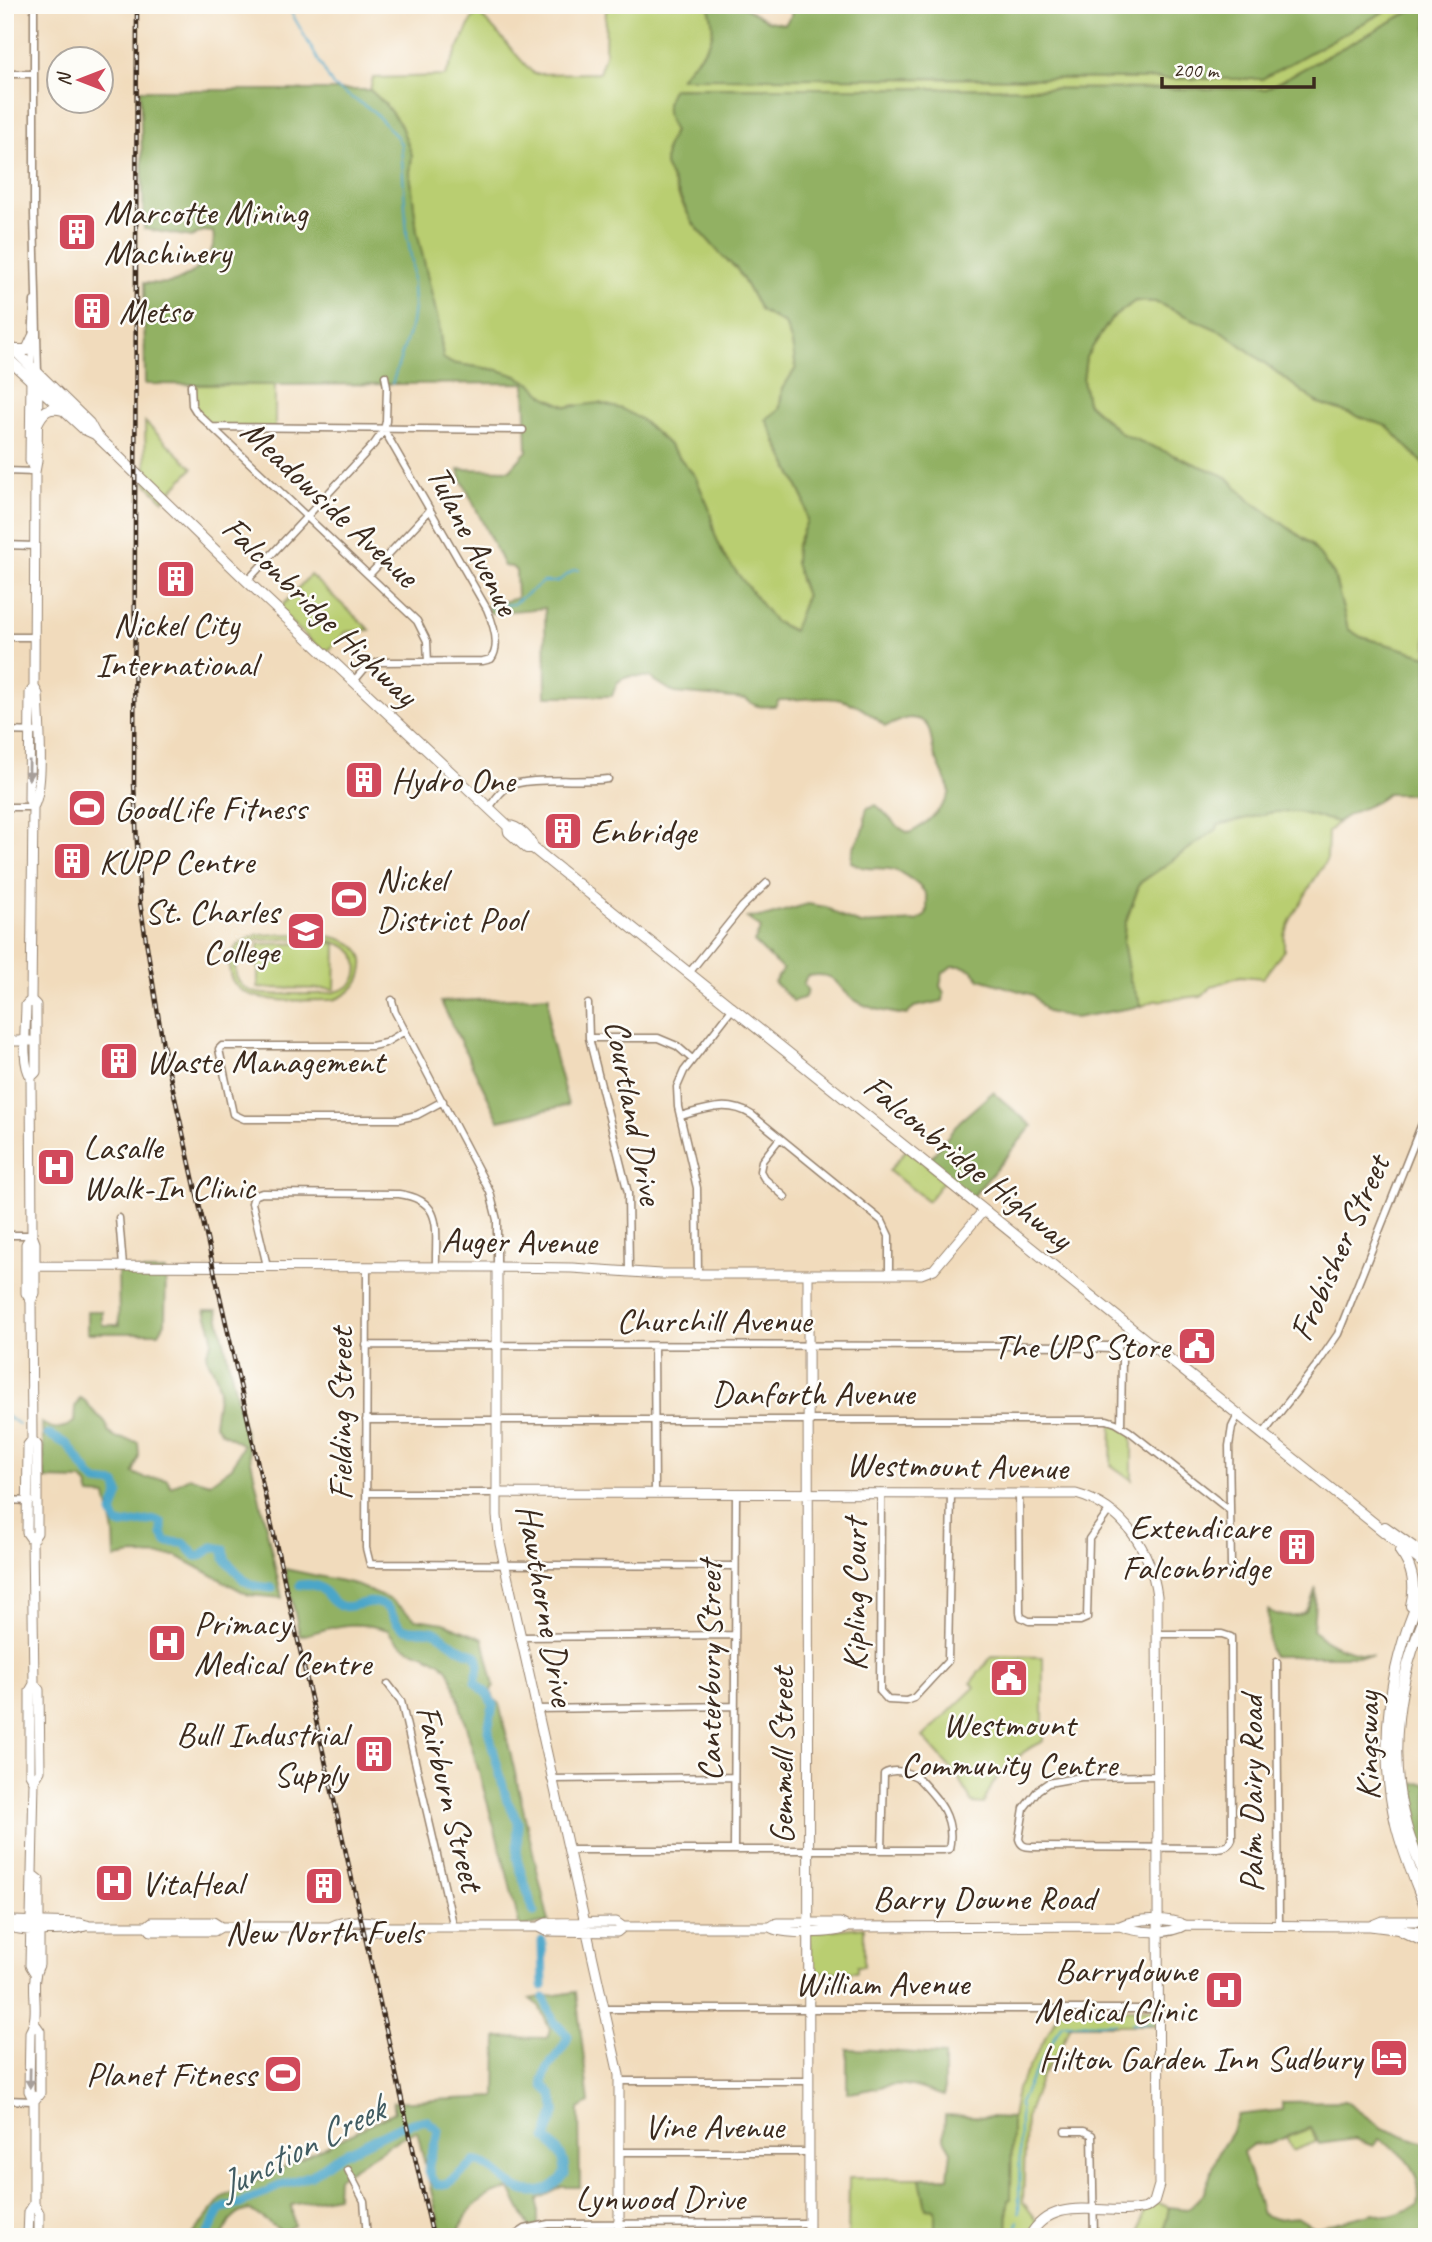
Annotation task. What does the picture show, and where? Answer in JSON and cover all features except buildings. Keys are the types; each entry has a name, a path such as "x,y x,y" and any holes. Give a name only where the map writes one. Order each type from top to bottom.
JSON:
{"main road":[{"path":"15,350 27,349 33,337"},
{"name":"Falconbridge Highway","path":"5,341 63,410 84,429 95,434"},
{"name":"Falconbridge Highway","path":"5,356 35,376 89,423 95,434 247,581 508,826 509,832 516,839 527,848 534,848 1427,1566"},
{"path":"37,424 45,411 53,408 63,410"},
{"name":"Falconbridge Highway","path":"1369,1518 1427,1556"},
{"path":"1394,1542 1406,1559 1413,1578 1413,1597 1406,1633"},
{"name":"Kingsway","path":"1427,1582 1406,1633 1392,1687 1388,1728 1388,1770 1392,1806 1401,1841 1427,1911"},
{"name":"Kingsway","path":"1427,1613 1413,1648 1401,1696 1397,1750 1400,1795 1406,1825 1427,1881"},
{"path":"1400,1930 1427,1943"}],"street":[{"path":"34,5 33,337 37,461 34,687 30,693 38,799 33,807 32,1000 36,1005 31,1041 36,1072 31,1077 32,1236 36,1243 31,1266 36,1293 31,1301 32,1440 28,1445 37,1533 33,1539 34,1684 30,1691 30,1774 34,1780 34,1876 31,1880 39,1951 39,1965 35,1973 34,2024 40,2031 40,2093 34,2101 34,2204 39,2213 39,2237"},
{"path":"5,74 34,74"},
{"path":"35,296 38,331 30,461 35,472"},
{"path":"247,581 374,444 384,429 387,387 384,376"},
{"name":"Meadowside Avenue","path":"191,385 192,405 211,427 421,626 427,641 428,662"},
{"path":"211,427 523,430"},
{"name":"Tulane Avenue","path":"354,681 365,668 378,662 482,662 491,659 496,649 492,621 487,609 384,429"},
{"path":"5,471 35,472"},
{"path":"369,575 430,510"},
{"path":"5,545 35,546"},
{"path":"5,637 34,638"},
{"path":"5,732 34,732"},
{"path":"489,808 503,790 517,783 608,779"},
{"path":"5,807 33,807"},
{"path":"689,973 742,908 767,883"},
{"name":"Hawthorne Drive","path":"392,1000 394,1012 494,1202 497,1220 499,1536 620,2081 619,2237"},
{"name":"Courtland Drive","path":"588,1004 589,1038 628,1192 629,1272"},
{"path":"698,1274 698,1188 680,1116 677,1087 692,1059 733,1008"},
{"path":"405,1031 384,1043 372,1046 220,1047 233,1114 244,1119 399,1119 417,1115 443,1101"},
{"path":"589,1038 658,1038 677,1046 692,1059"},
{"path":"5,1041 31,1041"},
{"path":"680,1116 720,1106 735,1107 752,1115 884,1223 889,1236 889,1274"},
{"name":"Frobisher Street","path":"1263,1434 1338,1334 1427,1111"},
{"path":"780,1138 760,1164 760,1171 785,1197"},
{"path":"267,1266 252,1203 254,1196 262,1193 399,1194 421,1199 429,1206 435,1219 436,1266"},
{"name":"Auger Avenue","path":"31,1266 497,1266 698,1274 922,1275 930,1272 983,1211"},
{"path":"119,1218 122,1266"},
{"path":"5,1235 32,1236"},
{"name":"Fielding Street","path":"367,1267 368,1561 377,1566 504,1565"},
{"name":"Gemmell Street","path":"808,1274 809,2237"},
{"path":"1121,1426 1122,1358 1117,1346 1134,1330"},
{"name":"Churchill Avenue","path":"366,1345 1102,1349 1117,1346"},
{"path":"654,1346 654,1493"},
{"path":"1231,1566 1230,1435 1238,1415"},
{"name":"Danforth Avenue","path":"366,1420 1102,1420 1121,1426 1229,1510"},
{"name":"Westmount Avenue","path":"366,1493 1076,1494 1093,1500 1132,1531 1147,1557 1157,1595 1160,2171 1157,2196 1150,2206 1141,2210 1068,2209 1052,2213 1039,2222 1029,2237"},
{"name":"Canterbury Street","path":"734,1850 736,1493"},
{"name":"Kipling Court","path":"881,1493 880,1690 887,1700 899,1701 914,1698 948,1661 951,1493"},
{"path":"1019,1493 1020,1612 1025,1620 1080,1621 1087,1618 1089,1539 1109,1511"},
{"path":"5,1500 32,1501"},
{"path":"504,1565 735,1566"},
{"path":"1157,1634 1227,1634 1232,1643 1232,1839 1224,1847 1025,1847 1019,1839 1024,1808 1038,1790 1048,1783 1081,1777 1158,1776"},
{"path":"520,1637 735,1635"},
{"name":"Palm Dairy Road","path":"1277,1662 1279,1926"},
{"name":"Fairburn Street","path":"388,1684 401,1701 454,1928"},
{"path":"536,1709 735,1706"},
{"path":"568,1850 882,1850 949,1849 949,1821 940,1801 917,1777 886,1771 883,1777 882,1850"},
{"path":"551,1779 734,1777"},
{"path":"34,1876 39,1880 30,1965 35,1973"},
{"path":"39,1897 50,1915 76,1923"},
{"name":"Barry Downe Road","path":"1370,1926 1382,1921 1427,1920"},
{"name":"Barry Downe Road","path":"5,1924 12,1929 76,1923 147,1926 151,1931 214,1931 221,1927 330,1927 339,1931 365,1932 380,1931 388,1927 538,1927 546,1931 587,1927 617,1932 623,1927 770,1927 776,1931 809,1927 840,1932 848,1927 1120,1926 1130,1921 1159,1926 1177,1921 1185,1925 1370,1926 1427,1933"},
{"name":"Barry Downe Road","path":"35,1925 54,1929 80,1929 88,1925"},
{"path":"39,1951 43,1939 54,1929"},
{"name":"William Avenue","path":"605,2009 1159,2009"},
{"path":"620,2081 809,2081"},
{"path":"5,2100 34,2101"},
{"path":"1065,2131 1084,2131 1092,2135 1094,2237"},
{"name":"Vine Avenue","path":"620,2152 809,2152"},
{"path":"348,2170 364,2201 367,2237"},
{"path":"28,2237 29,2212 34,2204"},
{"name":"Lynwood Drive","path":"513,2237 525,2229 541,2225 810,2223"}],"green space":[{"path":"606,5 708,5 713,29 711,38 708,46 681,78 1261,79 1396,5 1422,5 1266,89 673,88 674,131 666,148 665,165 680,199 692,222 737,269 761,311 785,324 792,343 796,368 782,389 775,440 804,499 807,521 796,547 800,581 806,595 794,631 775,622 724,556 715,535 709,508 695,476 667,443 640,419 575,405 568,407 547,398 532,384 498,370 451,363 443,358 439,325 417,232 410,172 412,155 400,124 370,90 373,78 445,76 472,19 478,13 534,74 599,73 605,55"},
{"path":"708,5 740,5 768,21 785,24 791,16 792,5 1396,5 1262,79 680,78 708,46 713,29"},
{"path":"1422,5 1427,5 1427,467 1387,426 1316,402 1225,333 1155,302 1135,301 1111,319 1086,357 1083,380 1087,403 1122,434 1227,477 1248,499 1311,544 1334,575 1348,629 1361,637 1427,656 1427,794 1387,794 1338,822 1297,812 1273,812 1218,825 1217,829 1140,883 1125,924 1123,942 1130,981 1142,1006 1075,1018 1047,1012 1033,995 980,979 972,970 962,966 952,966 943,973 940,986 944,993 943,1001 914,1007 907,1015 876,1009 858,1002 832,978 826,976 807,976 803,984 808,991 804,998 793,1001 774,982 783,970 754,942 761,928 747,918 767,916 808,904 826,907 861,924 917,921 926,915 926,895 920,886 894,870 867,868 851,862 853,849 864,830 867,808 876,805 895,824 909,833 933,816 947,798 950,792 935,756 928,727 919,719 911,718 885,726 857,706 836,699 779,700 775,706 760,706 746,699 675,693 649,677 631,676 622,679 617,683 612,696 546,696 545,608 490,613 486,606 517,598 516,571 512,567 504,566 459,469 510,470 527,451 525,383 145,384 144,283 170,283 184,277 204,262 214,240 213,232 203,231 191,237 144,229 140,90 370,90 400,124 412,155 410,172 417,232 439,325 443,358 451,363 498,370 517,376 532,384 547,398 567,407 599,403 622,409 640,419 667,443 695,476 709,508 715,535 724,556 775,622 793,631 806,596 795,563 796,547 807,521 804,499 766,419 780,409 782,389 796,368 792,343 785,324 761,311 737,269 692,222 665,165 666,148 674,131 667,109 673,88 1266,89"},
{"path":"1135,301 1155,302 1225,333 1316,402 1387,426 1427,467 1427,656 1361,637 1348,629 1334,575 1311,544 1248,499 1227,477 1122,434 1087,402 1083,380 1086,357 1111,319"},
{"path":"191,385 275,385 275,428 211,428 194,410"},
{"path":"145,422 193,468 163,500 146,483"},
{"path":"310,575 370,630 346,632 325,654 278,610"},
{"path":"1273,812 1297,812 1338,822 1328,832 1327,859 1284,935 1284,950 1263,978 1240,976 1213,986 1201,996 1154,1001 1142,1006 1130,981 1123,942 1125,924 1140,883 1217,829 1218,825"},
{"path":"307,934 343,940 356,947 363,959 361,976 350,991 332,1000 266,999 250,995 238,988 231,976 230,960 237,947 257,935","holes":["258,940 323,940 346,947 355,954 358,969 355,979 339,991 327,993 272,995 253,992 238,981 236,965 243,950"]},
{"path":"336,943 335,989 258,988 258,944"},
{"path":"549,996 549,1034 568,1105 499,1120 441,1002"},
{"path":"993,1092 1032,1126 970,1200 926,1164 960,1121"},
{"path":"907,1149 945,1179 928,1201 889,1171"},
{"path":"118,1271 166,1271 165,1323 159,1333 87,1333 87,1311 102,1311 102,1325 119,1325"},
{"path":"205,1310 217,1310 282,1598 249,1595 177,1556 134,1555 115,1558 114,1533 106,1496 90,1495 82,1480 45,1479 42,1423 58,1428 74,1422 75,1407 80,1398 104,1420 108,1432 114,1437 138,1442 139,1456 133,1473 144,1478 167,1479 171,1487 189,1477 210,1483 232,1467 243,1445 221,1432 214,1424 219,1389 208,1360 207,1352 212,1342 212,1332"},
{"path":"1112,1422 1132,1435 1132,1480 1111,1465"},
{"path":"285,1569 351,1583 391,1600 416,1619 444,1623 483,1639 494,1686 491,1690 495,1701 499,1703 549,1922 520,1928 506,1869 449,1671 436,1659 401,1644 388,1630 353,1625 300,1636"},
{"path":"1316,1588 1313,1630 1333,1645 1373,1656 1273,1656 1269,1649 1268,1610 1288,1616 1299,1615 1307,1610"},
{"path":"992,1656 1043,1657 1043,1741 1007,1766 993,1784 984,1804 972,1803 960,1779 923,1737 975,1687 971,1682"},
{"path":"1427,1783 1427,1879 1411,1838 1400,1784"},
{"path":"864,1927 864,1966 857,1966 857,1972 810,1972 810,1932"},
{"path":"576,1992 589,2103 579,2109 580,2187 562,2187 538,2199 538,2226 530,2228 510,2189 490,2195 476,2204 465,2218 456,2237 442,2237 417,2131 402,2137 338,2178 337,2196 291,2205 294,2225 283,2232 250,2210 235,2216 222,2237 191,2237 223,2197 395,2112 393,2102 496,2097 497,2037 547,2038 550,2029 539,2006 530,1999"},
{"path":"1159,2009 1160,2025 1070,2025 1060,2049 1041,2077 1026,2118 1023,2202 1039,2223 1029,2237 1007,2237 1008,2199 1011,2199 1012,2118 1017,2089 1061,2010"},
{"path":"847,2049 944,2055 944,2096 918,2087 898,2084 847,2093"},
{"path":"1345,2101 1382,2128 1427,2144 1427,2237 1160,2237 1164,2234 1169,2207 1188,2209 1203,2194 1220,2150 1238,2115 1282,2110 1282,2102","holes":["1311,2127 1319,2144 1355,2139 1373,2146 1379,2139 1397,2151 1411,2166 1418,2183 1418,2206 1390,2216 1374,2213 1315,2228 1297,2217 1276,2219 1262,2214 1243,2152 1252,2145 1269,2144"]},
{"path":"945,2115 1012,2118 1011,2199 1008,2200 1007,2237 935,2237 935,2209 926,2208 920,2178 948,2177 951,2151 944,2139"},
{"path":"1311,2128 1316,2142 1292,2151 1287,2137"},
{"path":"849,2178 920,2178 926,2208 935,2208 935,2237 848,2237"},
{"path":"1154,2202 1169,2207 1164,2234 1160,2237 1138,2237 1145,2209"}],"waterway":[{"path":"287,5 333,86 373,111 401,144 414,307 412,323 392,384"},
{"path":"490,607 513,604 543,582 557,582 574,570 579,570"},
{"name":"Junction Creek","path":"5,1415 19,1424"},
{"name":"Junction Creek","path":"48,1434 68,1445 97,1482 116,1484 119,1493 112,1513 117,1523 122,1525 155,1520 162,1523 162,1535 167,1542 184,1543 196,1556 213,1547 224,1549 225,1559 244,1580 255,1586 272,1588"},
{"name":"Junction Creek","path":"300,1585 321,1588 331,1600 341,1606 370,1602 383,1605 403,1628 435,1632 457,1647 477,1656 479,1666 475,1682 488,1695 493,1705 488,1730 507,1801 518,1821 517,1859 534,1912"},
{"name":"Junction Creek","path":"542,1941 543,1986"},
{"name":"Junction Creek","path":"206,2237 220,2211 226,2207 312,2175 335,2158 400,2126 426,2120 438,2130 429,2165 429,2172 437,2185 448,2183 476,2161 523,2190 542,2191 555,2184 565,2174 565,2168 560,2154 546,2138 556,2110 552,2095 543,2081 568,2036 554,2022 544,1998"},
{"path":"1019,2212 1020,2104 1028,2085 1062,2024 1115,2023"},
{"path":"1132,2023 1151,2023"},
{"path":"1015,2237 1018,2221"}],"railway":[{"path":"137,5 134,784 140,903 163,1045 433,2237"}],"place":[{"name":"Marcotte Mining Machinery","path":"77,232"},
{"name":"Metso","path":"92,311"},
{"name":"Nickel City International","path":"176,579"},
{"name":"Hydro One","path":"364,780"},
{"name":"GoodLife Fitness","path":"87,808"},
{"name":"Enbridge","path":"563,831"},
{"name":"KUPP Centre","path":"72,861"},
{"name":"Nickel District Pool","path":"349,899"},
{"name":"St. Charles College","path":"306,931"},
{"name":"Waste Management","path":"119,1061"},
{"name":"Lasalle Walk-In Clinic","path":"56,1167"},
{"name":"The UPS Store","path":"1197,1346"},
{"name":"Extendicare Falconbridge","path":"1297,1547"},
{"name":"Primacy Medical Centre","path":"167,1643"},
{"name":"Westmount Community Centre","path":"1009,1678"},
{"name":"Bull Industrial Supply","path":"374,1754"},
{"name":"VitaHeal","path":"114,1883"},
{"name":"New North Fuels","path":"324,1886"},
{"name":"Barrydowne Medical Clinic","path":"1224,1990"},
{"name":"Hilton Garden Inn Sudbury","path":"1389,2058"},
{"name":"Planet Fitness","path":"283,2074"}]}
